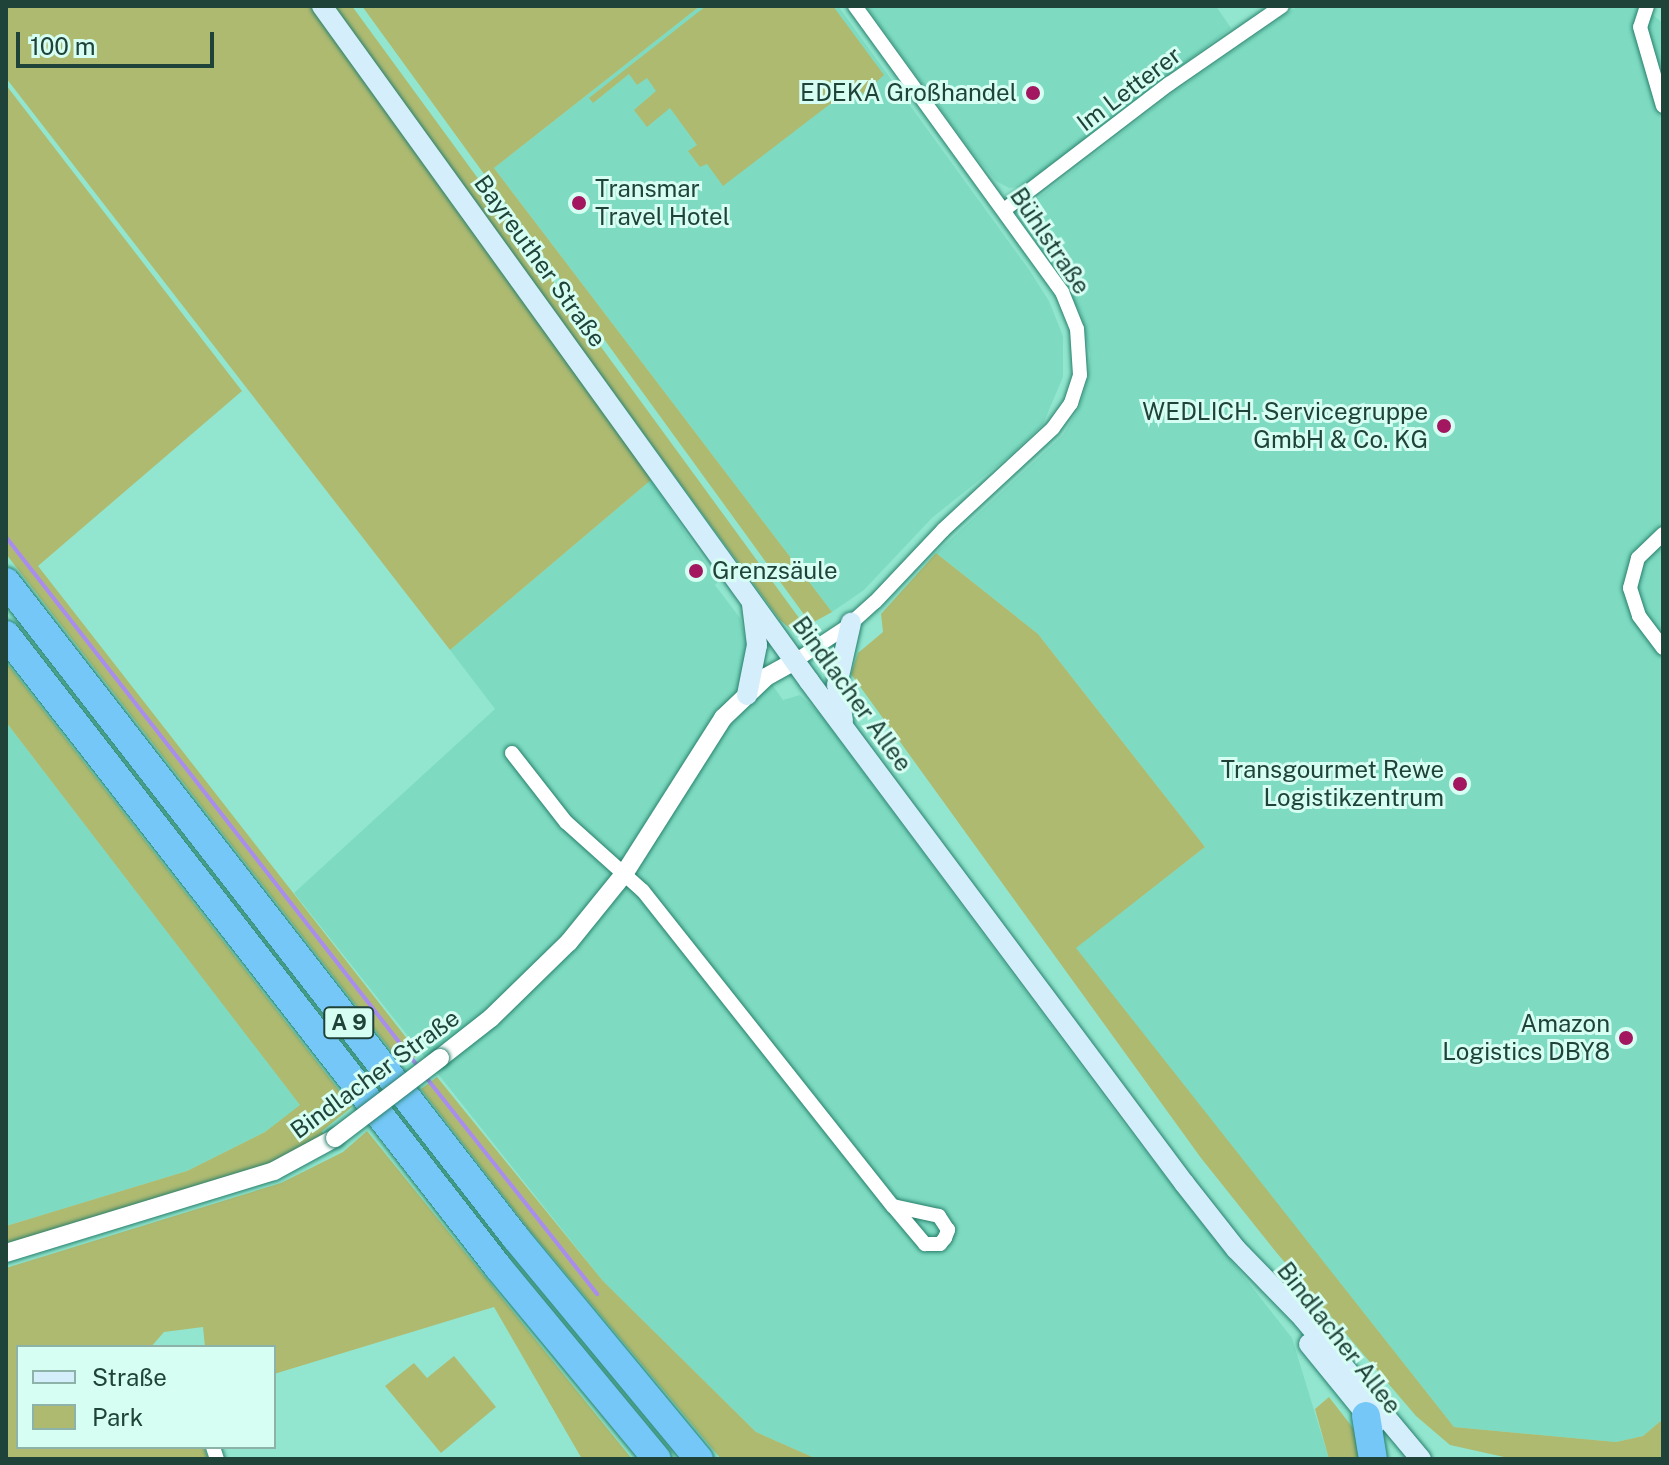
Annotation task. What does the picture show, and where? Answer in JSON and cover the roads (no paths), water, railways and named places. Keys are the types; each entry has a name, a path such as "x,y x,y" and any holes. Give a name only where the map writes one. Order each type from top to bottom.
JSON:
{"highway":[{"name":"A 9","path":"6,582 516,1238 699,1459"},
{"name":"A 9","path":"6,635 498,1267 657,1459"},
{"path":"1373,1459 1374,1413"}],"main road":[{"name":"Bayreuther Straße","path":"322,6 713,548"},
{"name":"Bindlacher Allee","path":"713,548 1236,1249 1374,1413 1403,1459"},
{"path":"747,695 757,645 751,600"},
{"path":"845,728 837,685 851,623"},
{"path":"1374,1413 1421,1459"},
{"path":"1374,1413 1440,1459"}],"street":[{"name":"Bühlstraße","path":"795,661 851,623 943,530 1053,428 1071,403 1080,375 1081,353 1072,310 1004,210 855,6"},
{"name":"Im Letterer","path":"1004,210 1169,84 1282,6"},
{"path":"1647,6 1640,27 1663,106"},
{"path":"1663,534 1638,558 1630,588 1639,616 1663,648"},
{"name":"Bindlacher Straße","path":"6,1253 241,1182 301,1159 335,1138 440,1058 535,978 600,907 624,874 723,718 766,677 795,661"},
{"path":"512,753 566,822 624,874 668,922 893,1206"}],"waterway":[{"path":"6,537 420,1069"},
{"path":"425,1076 597,1294"}],"place":[{"name":"EDEKA Großhandel","path":"1033,93"},
{"name":"Transmar Travel Hotel","path":"579,203"},
{"name":"WEDLICH. Servicegruppe GmbH & Co. KG","path":"1444,426"},
{"name":"Grenzsäule","path":"696,571"},
{"name":"Transgourmet Rewe Logistikzentrum","path":"1460,784"},
{"name":"Amazon Logistics DBY8","path":"1626,1038"}]}
